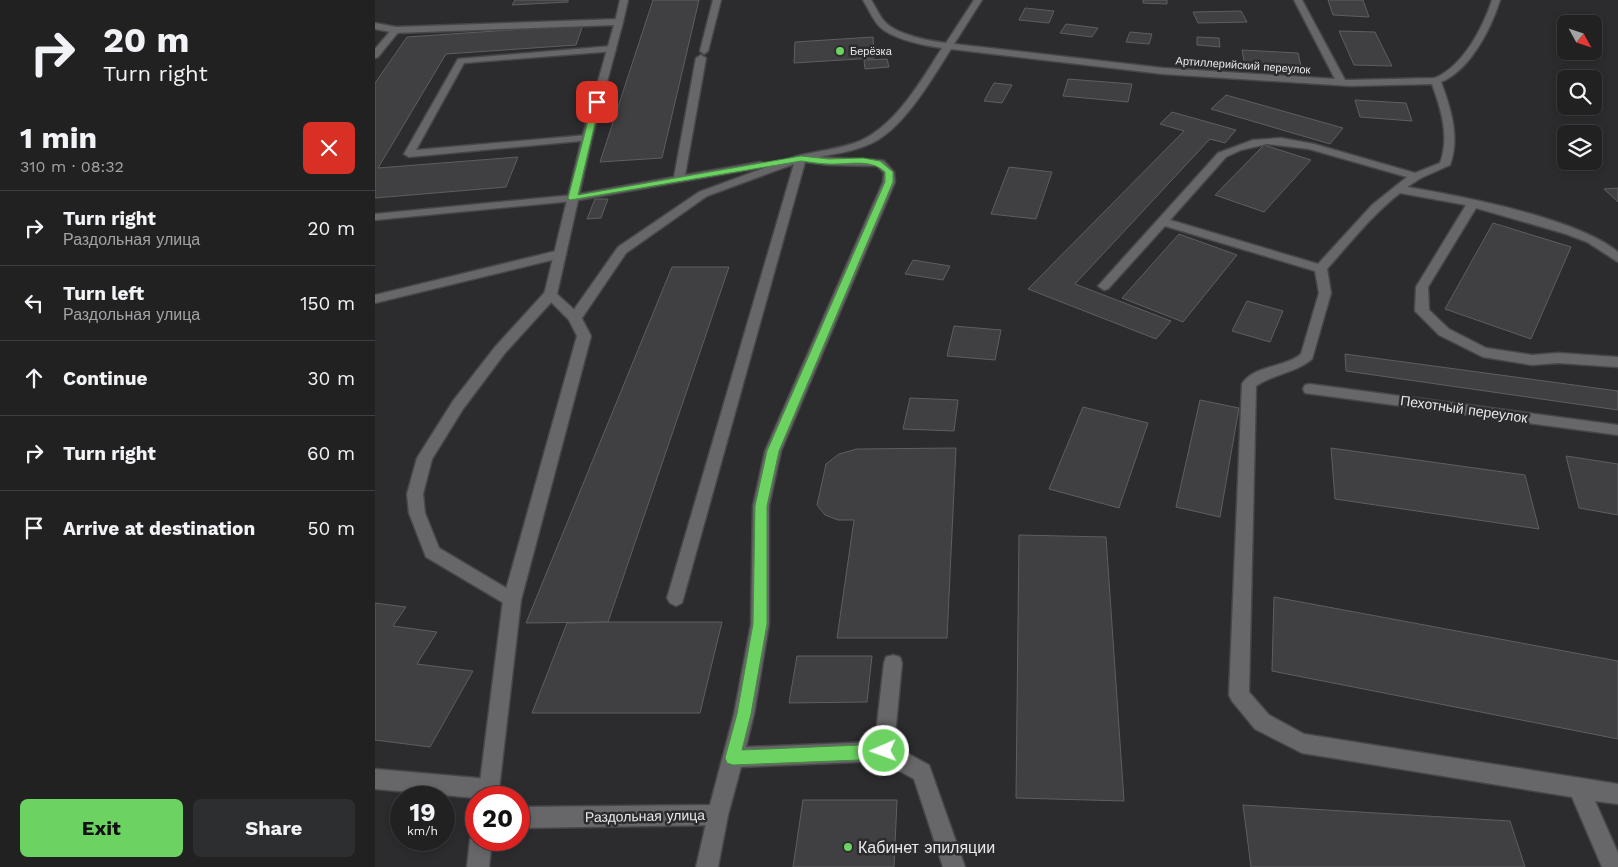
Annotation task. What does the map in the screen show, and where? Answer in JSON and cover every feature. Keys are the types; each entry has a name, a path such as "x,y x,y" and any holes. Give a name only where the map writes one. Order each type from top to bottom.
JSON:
{"street":[{"path":"511,600 432,552 417,513 415,494 425,458 458,405 500,350 549,295 587,138 624,0"},
{"path":"679,180 703,54 717,0"},
{"name":"Артиллерийский переулок","path":"867,0 883,25 913,38 946,46 1163,71 1341,82 1436,81"},
{"path":"375,217 573,198 801,158 861,144 880,134 914,99 946,46 978,0"},
{"path":"1298,0 1341,82"},
{"path":"1496,0 1489,22 1460,65 1450,75 1436,81 1446,111 1451,152 1445,165 1415,176 1397,189 1341,246 1321,270 1325,293 1307,356 1299,363 1259,377 1249,384 1239,695 1262,722 1302,743 1618,794"},
{"path":"375,26 396,30 619,22"},
{"path":"375,55 396,30"},
{"path":"587,138 409,154 461,61 611,49"},
{"path":"1104,286 1222,155 1234,148 1261,141 1292,141 1415,176"},
{"path":"575,318 622,250 703,194 801,158"},
{"path":"676,598 801,158"},
{"name":"Раздольная улица","path":"530,818 718,814 744,714 760,624 761,506 773,451 889,182 889,172 880,163 863,161 829,162 801,158"},
{"path":"1397,189 1473,202 1571,231 1608,249 1618,258"},
{"path":"1473,202 1422,287 1422,311 1444,332 1483,352 1532,360 1558,358 1618,362"},
{"path":"1162,221 1321,270"},
{"path":"375,298 560,254"},
{"path":"489,786 511,600 584,336 575,318 549,295"},
{"name":"Пехотный переулок","path":"1310,389 1618,430"},
{"path":"884,751 893,664"},
{"path":"733,758 884,751 922,772 953,867"},
{"path":"375,779 465,790"},
{"path":"1579,788 1613,867"},
{"path":"707,867 718,814"},
{"path":"478,867 480,851"}],"building":[{"path":"515,0 568,0 568,2 512,5"},
{"path":"653,0 699,0 662,158 600,162"},
{"path":"1143,0 1167,0 1167,4 1143,3"},
{"path":"1328,0 1363,0 1369,17 1333,15"},
{"path":"1025,8 1054,11 1049,23 1019,20"},
{"path":"1241,11 1247,22 1198,23 1193,12"},
{"path":"1066,24 1098,28 1092,37 1060,33"},
{"path":"583,25 576,45 446,54 378,168 518,157 506,187 375,198 375,83 407,37"},
{"path":"1339,31 1375,32 1392,66 1354,65"},
{"path":"1130,32 1152,34 1149,44 1126,42"},
{"path":"873,37 874,58 794,63 795,42"},
{"path":"1197,37 1219,38 1220,47 1197,45"},
{"path":"1242,50 1298,53 1302,70 1245,67"},
{"path":"887,59 889,67 865,69 864,60"},
{"path":"1068,79 1132,84 1128,102 1063,96"},
{"path":"994,83 1012,85 1002,103 984,101"},
{"path":"1226,95 1343,128 1330,144 1211,109"},
{"path":"1355,100 1406,103 1412,121 1360,117"},
{"path":"1172,112 1236,130 1225,143 1210,139 1075,284 1171,321 1156,339 1028,289 1184,131 1160,124"},
{"path":"1264,145 1311,160 1264,212 1215,195"},
{"path":"1009,167 1052,172 1036,219 991,214"},
{"path":"1618,188 1618,202 1604,189"},
{"path":"595,199 608,199 601,218 587,219"},
{"path":"1493,223 1571,247 1531,339 1445,309"},
{"path":"1179,234 1237,255 1183,322 1122,298"},
{"path":"913,260 950,266 943,280 905,274"},
{"path":"672,267 729,267 608,622 526,623"},
{"path":"1247,301 1283,311 1270,342 1232,331"},
{"path":"954,326 1001,330 995,360 947,356"},
{"path":"1345,354 1618,391 1618,410 1346,371"},
{"path":"910,398 958,400 954,431 903,429"},
{"path":"1200,400 1239,408 1220,517 1176,507"},
{"path":"1083,407 1148,423 1119,508 1049,489"},
{"path":"956,448 947,638 837,638 854,520 838,520 825,515 817,505 826,464 839,454 857,449"},
{"path":"1331,448 1525,475 1539,529 1335,499"},
{"path":"1566,456 1618,464 1618,515 1579,508"},
{"path":"1019,535 1106,537 1124,801 1016,798"},
{"path":"1274,597 1618,661 1618,739 1272,671"},
{"path":"375,603 406,607 393,626 437,632 417,664 473,671 430,747 375,740"},
{"path":"722,622 700,713 532,713 567,623"},
{"path":"797,656 872,656 867,702 789,703"},
{"path":"803,800 897,800 894,867 793,867"},
{"path":"1243,805 1510,821 1525,867 1251,867"}],"place":[{"name":"Берёзка","path":"840,51"},
{"name":"Кабинет эпиляции","path":"848,847"}],"route":[{"path":"597,102 573,198 801,158 829,162 863,161 880,163 889,172 889,182 773,451 761,506 760,624 744,714 733,758 884,751"}]}
